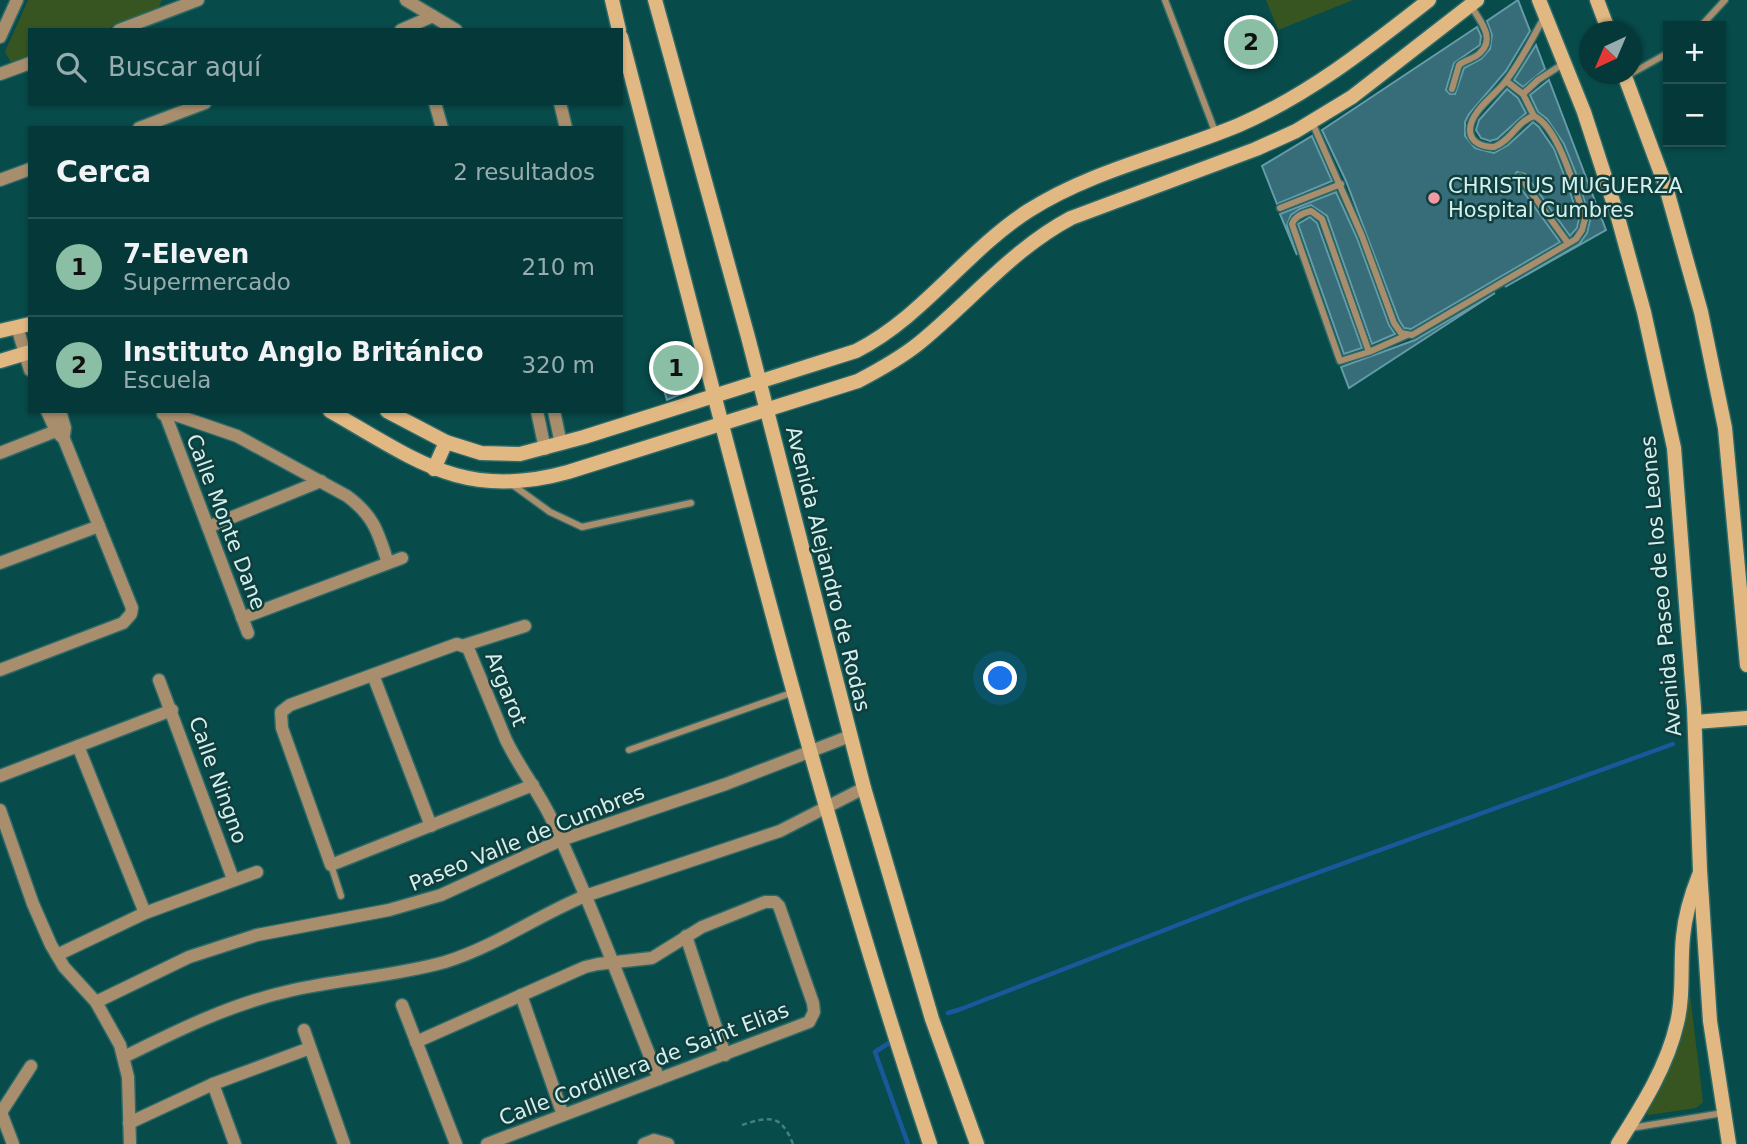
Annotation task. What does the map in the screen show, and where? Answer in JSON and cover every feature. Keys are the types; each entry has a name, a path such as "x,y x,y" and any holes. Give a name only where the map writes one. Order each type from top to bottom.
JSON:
{"street":[{"path":"0,37 17,0"},
{"path":"124,28 198,0"},
{"path":"406,0 453,28"},
{"path":"612,0 619,28"},
{"name":"Avenida Alejandro de Rodas","path":"655,0 759,382 864,788 932,1019 977,1144"},
{"path":"391,413 446,442 481,453 520,454 545,449 839,357 873,342 900,322 989,240 1029,210 1051,198 1216,134 1272,109 1321,82 1429,0"},
{"name":"Avenida Paseo de los Leones","path":"1539,0 1584,112 1617,214 1644,312 1674,448 1695,722 1700,870 1710,1021 1729,1144"},
{"path":"1597,0 1605,21"},
{"path":"334,413 434,469 471,480 508,482 544,479 858,381 897,359 942,323 1024,247 1047,231 1071,218 1256,149 1312,122 1352,97 1474,2"},
{"path":"406,28 433,16"},
{"path":"623,51 810,752 893,1032 930,1144"},
{"path":"0,74 28,64"},
{"path":"1628,84 1666,187 1707,338 1725,428 1747,664"},
{"path":"144,126 200,105"},
{"path":"436,105 441,126"},
{"path":"560,105 566,126"},
{"path":"0,180 28,170"},
{"path":"0,331 23,325 27,353 0,361"},
{"path":"0,670 123,623 128,619 132,608 61,432 48,413"},
{"path":"60,413 61,432"},
{"path":"537,413 545,449"},
{"path":"554,413 561,444"},
{"path":"170,415 237,436 347,496 366,512 377,529 388,563"},
{"name":"Calle Monte Dane","path":"170,415 177,450 248,633"},
{"path":"0,453 61,432"},
{"path":"434,469 446,442"},
{"path":"208,527 321,481"},
{"path":"0,563 99,526"},
{"path":"242,618 402,558"},
{"path":"465,645 525,626"},
{"name":"Argarot","path":"331,865 280,715 287,706 457,644 465,645 472,653 506,740 533,785 561,841 659,1079"},
{"path":"373,675 431,826"},
{"path":"159,680 172,710"},
{"name":"Calle Ningno","path":"0,776 172,710 233,879"},
{"path":"1695,722 1747,718"},
{"name":"Paseo Valle de Cumbres","path":"96,1002 190,957 257,935 389,911 431,899 561,841 850,736"},
{"path":"78,746 145,913"},
{"path":"331,865 533,785"},
{"path":"124,1057 188,1026 255,1000 294,990 414,969 465,955 555,908 768,835 801,822 864,788"},
{"path":"0,810 33,904 57,955 64,967 96,1002 124,1057 128,1077 130,1144"},
{"path":"1618,1144 1660,1072 1677,1023 1686,915 1700,870"},
{"path":"57,955 145,913 257,872"},
{"name":"Calle Cordillera de Saint Elias","path":"487,1144 805,1025 813,1018 813,1003 782,909 775,902 765,902 686,936"},
{"path":"416,1042 585,967 652,958 686,936 725,1055"},
{"path":"521,995 563,1115"},
{"path":"402,1004 456,1144"},
{"path":"304,1030 344,1144"},
{"path":"129,1123 214,1084 310,1048"},
{"path":"13,1144 0,1112 31,1066"},
{"path":"214,1084 235,1144"},
{"path":"644,1144 654,1140 667,1143"}],"lane":[{"path":"1165,0 1216,134"},
{"path":"1706,21 1725,0"},
{"path":"1452,89 1459,65 1481,52 1486,44 1485,29 1474,2"},
{"path":"1534,116 1527,118 1498,146 1483,147 1475,140 1470,130 1472,122 1506,81 1545,16"},
{"path":"1642,66 1663,56"},
{"path":"1523,94 1564,62"},
{"path":"1369,352 1322,219 1311,211 1303,213 1294,219 1292,224 1340,361 1369,352 1407,335 1412,335 1576,239 1582,230 1585,219 1554,134 1544,122 1534,116 1523,94 1506,81"},
{"path":"1312,122 1341,184 1394,323 1401,333 1407,335"},
{"path":"1520,177 1568,243"},
{"path":"1280,208 1341,184"},
{"path":"508,482 551,512 582,527 691,503"},
{"path":"629,750 794,692"},
{"path":"331,865 341,896"},
{"path":"1628,1129 1723,1113"}],"path":[{"path":"742,1125 772,1118 781,1122 793,1144"}],"green space":[{"path":"28,0 162,0 158,9 109,28 28,28 28,60 11,62 5,52"},
{"path":"1266,0 1353,0 1278,30"},
{"path":"1690,994 1703,1102 1696,1108 1648,1115 1646,1109 1678,1039"}],"building":[{"path":"1518,0 1530,31 1506,71 1469,114 1465,122 1465,136 1475,148 1494,153 1508,145 1533,122 1554,149 1579,219 1577,228 1570,236 1525,174 1517,172 1515,180 1560,242 1411,329 1404,328 1346,181 1322,130 1477,27 1481,36 1480,45 1454,63 1446,90 1455,94 1464,68 1481,59 1490,49 1492,35 1487,21"},
{"path":"1536,45 1545,69 1523,87 1514,80"},
{"path":"1549,80 1606,230 1505,287 1579,244 1587,233 1590,220 1564,144 1547,119 1538,112 1530,95"},
{"path":"1507,89 1518,98 1526,113 1497,139 1490,141 1481,138 1476,130 1479,120"},
{"path":"1312,136 1332,181 1277,204 1262,166"},
{"path":"1336,192 1395,334 1372,344 1327,216 1311,205 1291,215 1287,225 1297,255 1280,214"},
{"path":"1310,217 1317,223 1362,348 1344,354 1298,224"},
{"path":"1495,293 1349,388 1341,367 1415,340"},
{"path":"690,346 699,377 693,389 667,400 654,358"}],"waterway":[{"path":"948,1013 1242,900 1673,744"},
{"path":"889,1043 875,1052 908,1144"}],"place":[{"name":"Instituto Anglo Británico","path":"1251,42"},
{"name":"CHRISTUS MUGUERZA Hospital Cumbres","path":"1434,198"},
{"name":"7-Eleven","path":"676,368"}]}
